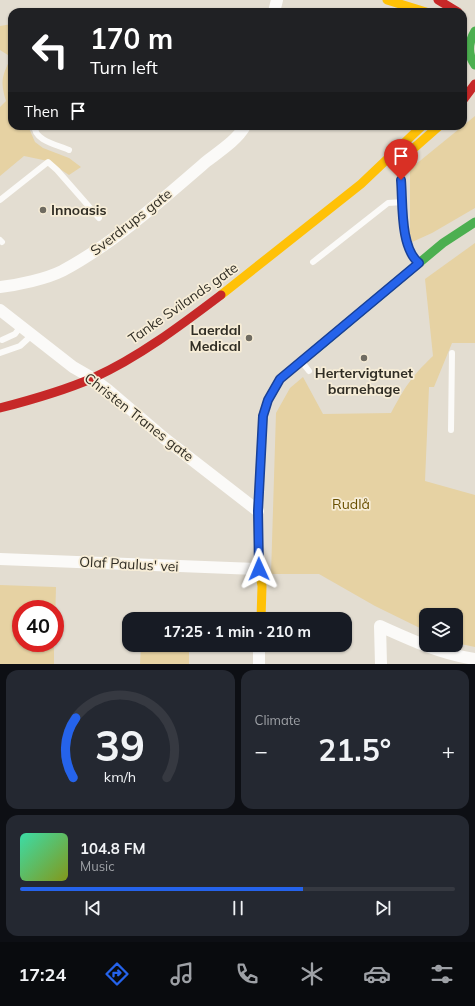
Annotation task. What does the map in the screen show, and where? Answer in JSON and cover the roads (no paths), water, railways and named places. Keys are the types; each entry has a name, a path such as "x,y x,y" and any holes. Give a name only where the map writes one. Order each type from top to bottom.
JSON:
{"main road":[{"path":"387,0 413,8"},
{"path":"438,0 451,8"},
{"path":"467,56 469,40 475,31"},
{"path":"468,51 475,65"},
{"path":"467,95 475,84"},
{"name":"Tanke Svilands gate","path":"0,408 35,399 92,378 124,362 184,323 239,282 361,184 418,130"},
{"path":"407,154 434,130"},
{"name":"Tanke Svilands gate","path":"361,184 396,164"},
{"path":"260,612 262,586 259,569 258,511 263,416 268,400 280,379 443,242 475,222"}],"street":[{"name":"Sverdrups gate","path":"0,287 10,286 60,272 82,259 114,237 240,134 242,130"},
{"name":"Christen Tranes gate","path":"0,310 73,367 92,378 164,438 258,511"},
{"name":"Olaf Paulus' vei","path":"0,559 259,569"},
{"path":"381,664 380,626 454,656 475,659"},
{"path":"259,664 260,652"}],"lane":[{"path":"35,130 38,136 68,150"},
{"path":"0,200 48,162 57,170 99,218"},
{"path":"401,180 406,243 413,258 419,263"},
{"path":"313,262 388,203 403,202"},
{"path":"2,340 15,334 21,326"},
{"path":"0,353 20,346 32,335"},
{"path":"451,430 452,353"},
{"path":"301,361 309,371"}],"place":[{"name":"Innoasis","path":"43,210"},
{"name":"Laerdal Medical","path":"249,338"},
{"name":"Hertervigtunet barnehage","path":"364,358"}],"park label":[{"name":"Rudlå","path":"351,504"}]}
